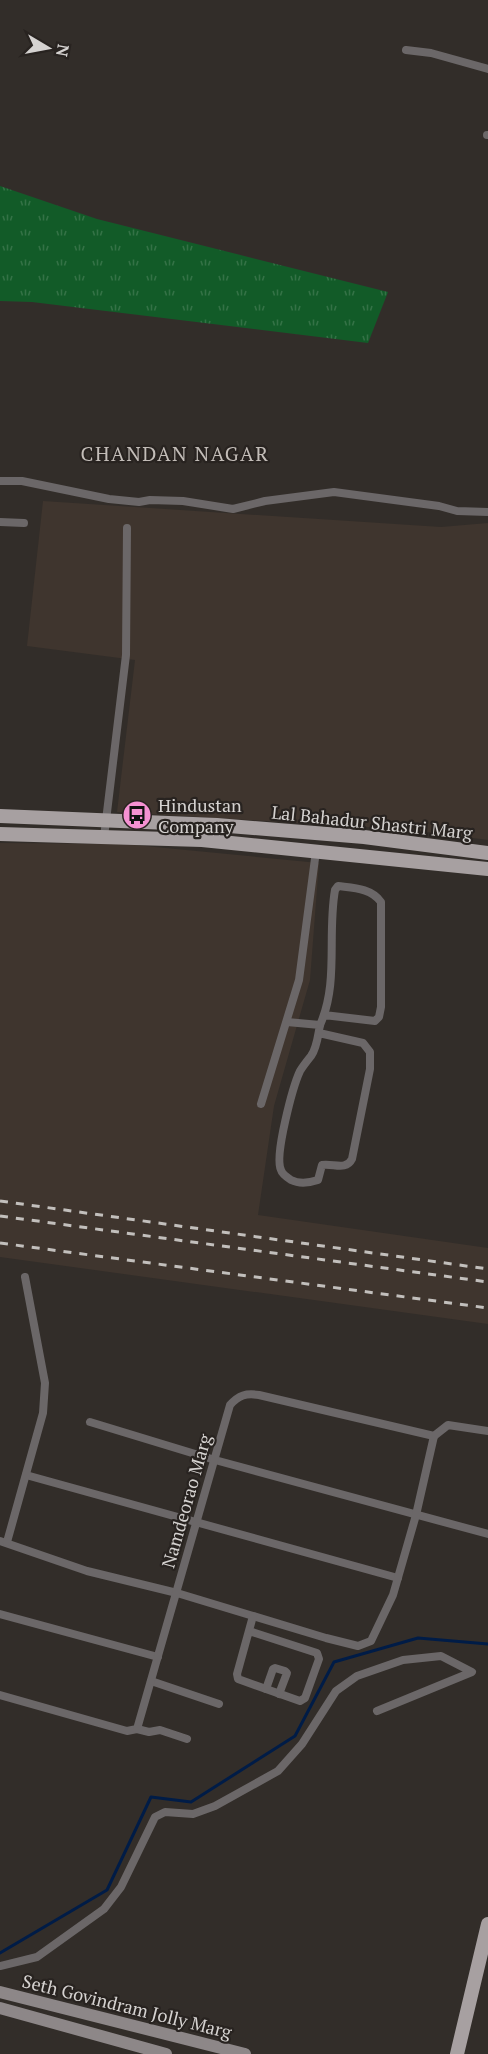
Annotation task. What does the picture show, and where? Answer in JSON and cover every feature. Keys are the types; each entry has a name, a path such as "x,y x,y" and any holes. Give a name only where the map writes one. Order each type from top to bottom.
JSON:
{"main road":[{"name":"Lal Bahadur Shastri Marg","path":"0,816 217,825 364,837 488,853"},
{"name":"Lal Bahadur Shastri Marg","path":"0,834 202,840 488,869"},
{"path":"457,2054 488,1924"}],"street":[{"path":"406,50 431,53 488,69"},
{"path":"0,481 22,481 70,492 139,502 183,501 233,509 265,501 334,492 439,506 457,511 488,512"},
{"path":"0,522 24,523"},
{"path":"104,837 126,655 127,528"},
{"path":"261,1104 299,980 316,851"},
{"path":"287,1022 319,1029 363,1043 370,1052 370,1070 350,1164 345,1166 322,1165 318,1180 310,1183 291,1180 280,1170 288,1107 300,1070 312,1055 319,1029 324,1015 329,989 335,890 338,886 366,891 381,902 381,1007 379,1017 375,1021 324,1015"},
{"path":"25,1276 45,1383 43,1413 26,1475 3,1541 87,1571 177,1593 358,1646 371,1641 393,1595 416,1515 434,1436 448,1425 488,1431"},
{"name":"Namdeorao Marg","path":"137,1729 230,1405 238,1396 248,1394 434,1436"},
{"path":"90,1422 215,1460 488,1534"},
{"path":"26,1475 398,1578"},
{"path":"0,1614 158,1657"},
{"path":"249,1631 317,1653 319,1659 305,1698 300,1701 238,1679 237,1674 253,1616"},
{"path":"0,1966 37,1957 104,1909 121,1887 155,1817 165,1812 193,1814 215,1806 278,1771 302,1744 336,1691 357,1676 404,1660 441,1656 472,1672 377,1711"},
{"path":"266,1689 273,1669 285,1671 287,1674 279,1694"},
{"path":"151,1682 219,1704"},
{"path":"0,1695 127,1731 160,1730 187,1738"},
{"name":"Seth Govindram Jolly Marg","path":"0,1992 245,2054"},
{"path":"0,2008 166,2054"}],"shaded area":[{"path":"43,501 441,527 488,523 488,840 413,830 117,812 135,660 27,646"},
{"path":"0,843 124,844 319,863 310,980 274,1106 258,1215 488,1248 488,1324 0,1257"}],"green space":[{"path":"0,186 97,219 388,292 368,343 32,302 0,301"}],"waterway":[{"path":"0,1953 107,1890 151,1797 191,1802 295,1736 334,1662 418,1638 488,1644"}],"railway":[{"path":"0,1201 488,1269"},
{"path":"0,1216 488,1282"},
{"path":"0,1243 488,1308"}],"place":[{"name":"Hindustan Company","path":"137,815"}],"district":[{"name":"CHANDAN NAGAR","path":"175,453"}]}
